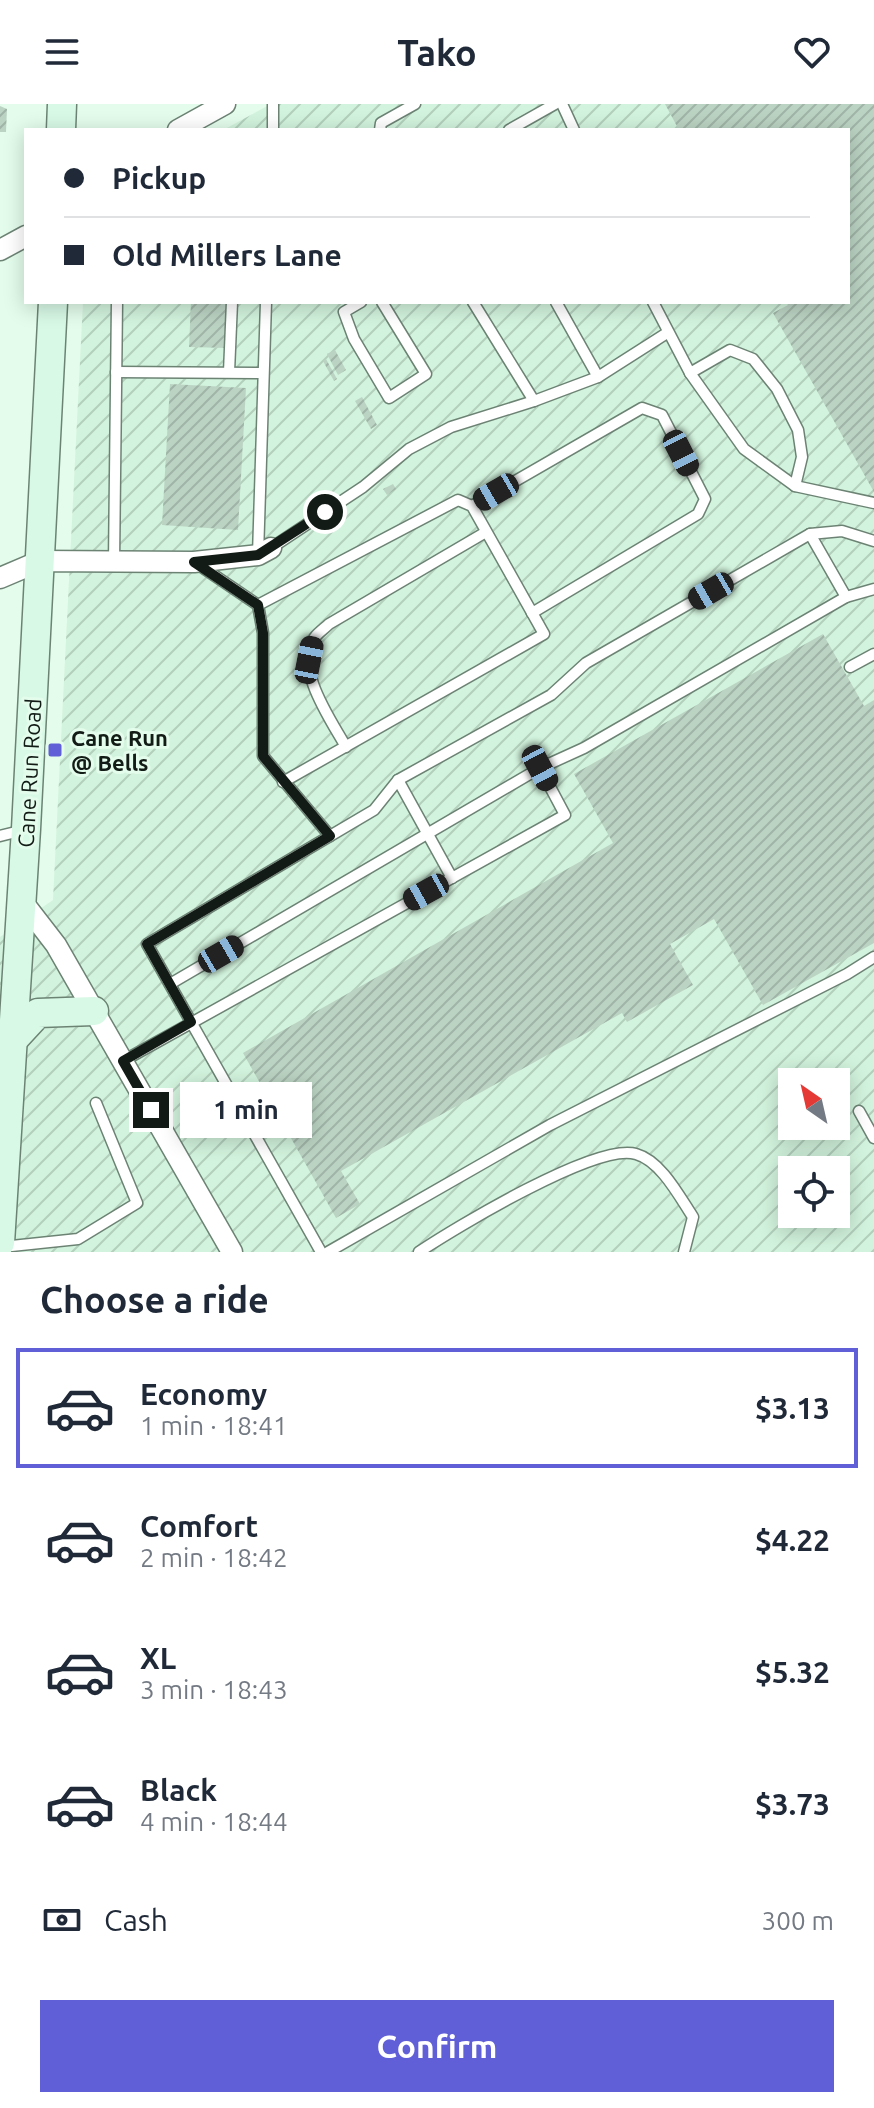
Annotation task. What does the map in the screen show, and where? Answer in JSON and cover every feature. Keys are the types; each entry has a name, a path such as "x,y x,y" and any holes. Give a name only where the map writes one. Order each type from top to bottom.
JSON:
{"main road":[{"path":"61,128 62,104"},
{"name":"Cane Run Road","path":"0,1235 13,832 40,561 53,304"},
{"path":"7,1030 38,1013 94,1011"}],"street":[{"path":"182,128 225,104"},
{"path":"0,250 24,237"},
{"path":"0,578 40,561 194,562 264,552"},
{"path":"11,904 56,945 232,1252"}],"lane":[{"path":"273,104 273,128"},
{"path":"380,128 381,123 415,104"},
{"path":"513,128 555,104"},
{"path":"562,104 573,128"},
{"path":"114,562 117,304"},
{"path":"229,372 232,304"},
{"path":"264,552 266,304"},
{"path":"358,304 344,312 372,358 389,398 426,374 399,340 386,318 382,304"},
{"path":"474,304 534,401"},
{"path":"557,304 598,377"},
{"path":"654,304 690,373 744,449 795,486 874,503"},
{"path":"264,552 363,487 409,449 451,427 598,377 667,333"},
{"path":"690,373 730,350 753,359 777,389 798,430 802,457 795,486"},
{"path":"116,372 263,373"},
{"path":"472,506 642,408 662,415 705,499 698,514 532,613"},
{"path":"258,605 447,503 458,500 472,506 544,634 283,782"},
{"path":"321,1252 147,944 374,810 398,780 551,695 586,663 810,534 842,531 874,541"},
{"path":"346,747 312,684 309,660 313,639 329,624 486,532"},
{"path":"810,534 846,597"},
{"path":"194,562 258,605 263,633 263,756 330,836"},
{"path":"170,984 540,768 584,748 846,597 874,589"},
{"path":"850,667 874,654"},
{"path":"123,1061 565,815 540,768"},
{"path":"398,780 452,878"},
{"path":"328,1252 550,1125 847,974 874,957"},
{"path":"0,1235 78,1239 137,1203 96,1103"},
{"path":"859,1111 874,1138"},
{"path":"419,1252 433,1248 564,1171 623,1152 649,1161 670,1183 693,1217 684,1252"}],"shaded area":[{"path":"271,104 874,104 874,1252 0,1252 0,937 53,900 83,304 850,304 850,128 227,128"}],"building":[{"path":"665,104 874,104 874,492 773,313 787,304 850,304 850,128 678,128"},
{"path":"0,106 7,109 6,132 0,132"},
{"path":"191,304 228,304 227,348 189,347"},
{"path":"335,350 346,370 338,375 327,354"},
{"path":"326,359 337,379 334,381 323,361"},
{"path":"170,384 246,388 238,530 162,525"},
{"path":"362,397 377,425 371,429 355,401"},
{"path":"393,484 396,489 387,495 383,489"},
{"path":"823,634 864,706 874,700 874,943 763,1005 714,919 670,944 693,985 627,1022 622,1013 341,1171 360,1204 336,1218 243,1053 613,843 574,774"}],"place":[{"name":"Cane Run @ Bells","path":"55,750"}],"route":[{"path":"151,1110 123,1061 191,1022 147,944 330,836 263,756 263,633 258,605 194,562 258,555 325,512"}]}
